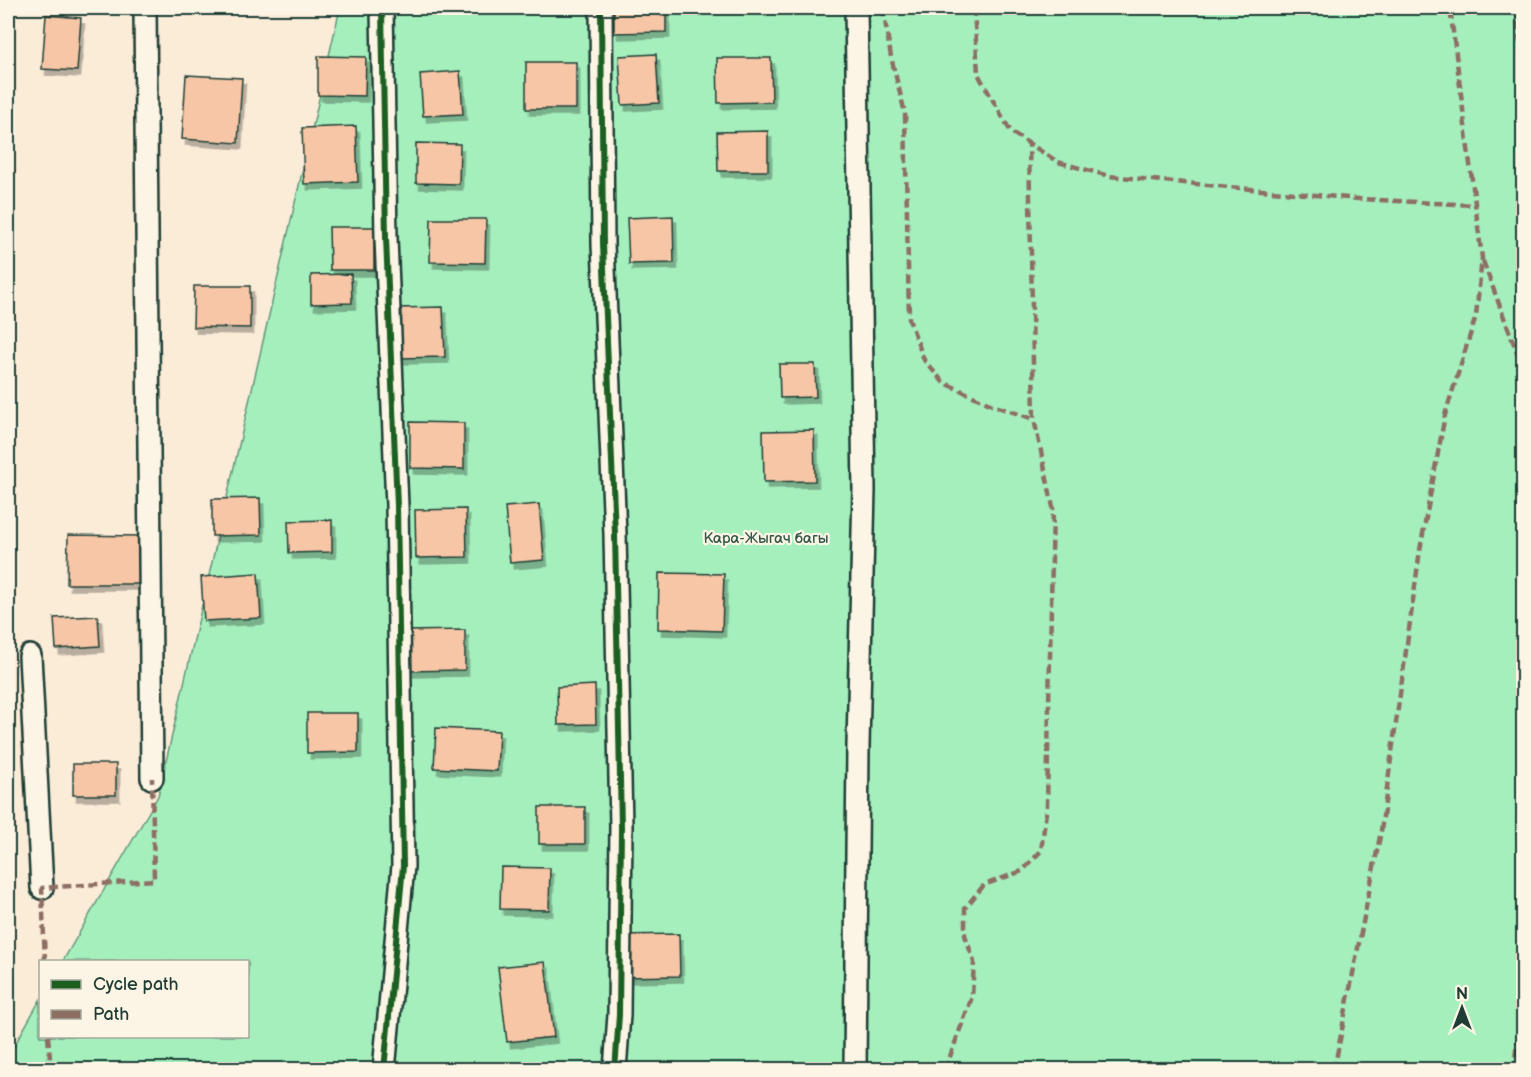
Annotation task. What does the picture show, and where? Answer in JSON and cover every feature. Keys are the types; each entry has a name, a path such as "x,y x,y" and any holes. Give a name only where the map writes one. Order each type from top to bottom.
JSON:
{"street":[{"path":"145,8 152,778"},
{"path":"382,8 386,238 397,506 403,866 384,1070"},
{"path":"601,8 603,244 615,534 621,827 619,1015 615,1070"},
{"path":"855,1070 858,746 864,489 856,8"},
{"path":"30,656 42,888"}],"green space":[{"name":"Кара-Жыгач багы","path":"340,8 1523,8 1523,1069 8,1070 8,1057 39,1002 39,1038 249,1038 249,960 64,960 158,796"}],"building":[{"path":"614,8 666,8 666,32 614,33"},
{"path":"46,15 81,18 77,71 42,69"},
{"path":"656,54 659,103 622,105 619,56"},
{"path":"318,56 366,57 365,96 318,95"},
{"path":"717,58 771,58 772,102 718,103"},
{"path":"526,62 576,62 576,109 526,109"},
{"path":"460,71 463,114 423,116 420,74"},
{"path":"186,75 242,78 238,143 182,139"},
{"path":"356,126 358,182 304,184 302,128"},
{"path":"768,131 768,171 718,171 717,132"},
{"path":"416,143 460,144 459,184 416,183"},
{"path":"673,216 674,263 629,264 627,218"},
{"path":"431,219 486,219 485,263 430,262"},
{"path":"329,227 374,227 374,270 330,270"},
{"path":"351,274 352,303 311,304 311,275"},
{"path":"194,286 250,286 250,328 193,327"},
{"path":"443,307 445,357 398,358 397,308"},
{"path":"779,364 815,364 816,397 780,398"},
{"path":"410,422 464,423 464,469 410,468"},
{"path":"814,430 815,481 764,482 763,431"},
{"path":"260,498 261,535 212,536 212,499"},
{"path":"539,504 544,560 510,563 505,507"},
{"path":"466,509 467,557 416,558 415,510"},
{"path":"332,520 332,552 289,553 288,521"},
{"path":"68,535 141,536 141,584 67,584"},
{"path":"258,573 261,618 204,621 201,577"},
{"path":"659,573 724,574 722,631 658,629"},
{"path":"98,616 100,646 56,649 54,618"},
{"path":"465,630 465,670 407,671 407,631"},
{"path":"595,685 596,724 558,725 557,687"},
{"path":"307,713 358,713 358,752 307,753"},
{"path":"436,728 499,731 497,771 434,768"},
{"path":"73,764 116,764 116,795 73,795"},
{"path":"539,807 585,807 585,844 539,844"},
{"path":"501,867 550,868 549,910 500,909"},
{"path":"679,934 680,976 624,977 623,935"},
{"path":"545,962 554,1037 507,1042 498,967"}],"marked path":[{"path":"883,8 891,57 905,113 909,319 924,360 943,382 992,405 1034,419"},
{"path":"974,8 978,74 1011,132 1058,162 1109,176 1359,199 1474,205"},
{"path":"1334,1070 1381,831 1420,550 1445,415 1476,316 1482,258 1450,8"},
{"path":"1516,8 1524,79"},
{"path":"945,1070 972,997 974,962 965,935 965,908 984,885 1022,871 1041,851 1047,805 1053,507 1034,419 1029,143"},
{"path":"1483,261 1524,371"},
{"path":"45,960 42,888 154,880 152,778"},
{"path":"1513,1070 1524,1000"},
{"path":"48,1038 51,1070"}],"cycle path":[{"path":"382,8 386,238 397,506 403,866 384,1070"},
{"path":"601,8 603,244 615,534 621,827 619,1015 615,1070"}]}
